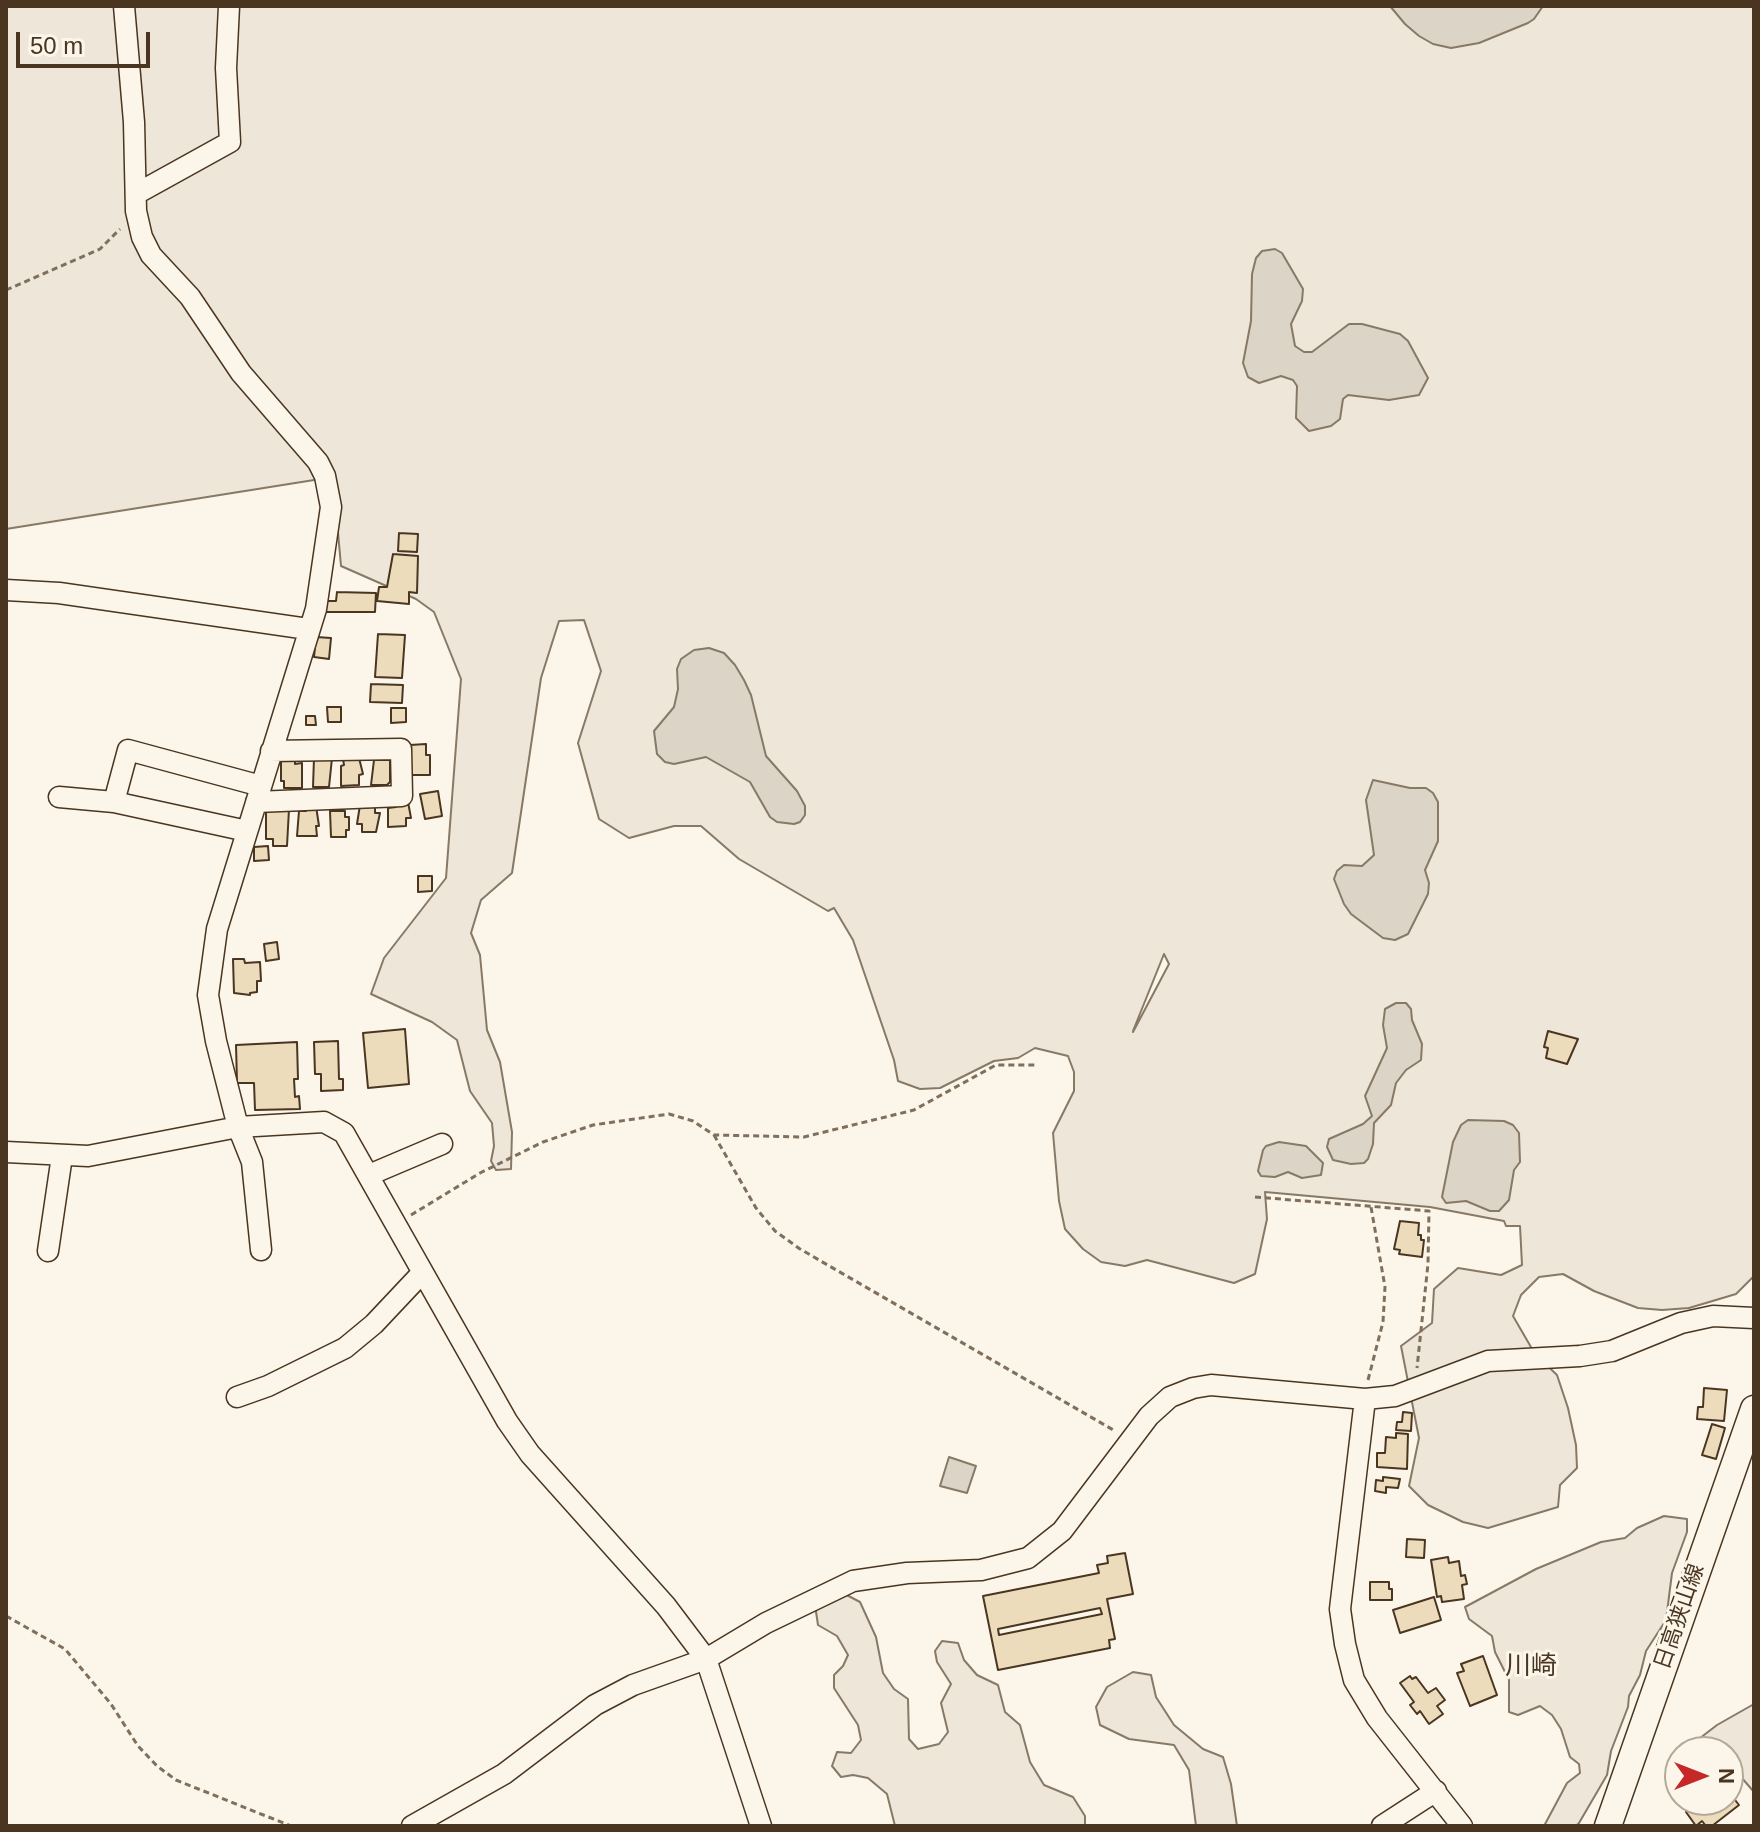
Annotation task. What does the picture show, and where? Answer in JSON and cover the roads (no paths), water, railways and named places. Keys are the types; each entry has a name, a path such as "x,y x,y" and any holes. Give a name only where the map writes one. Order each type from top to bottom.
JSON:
{"main road":[{"name":"日高狭山線","path":"1608,1826 1754,1409"}],"street":[{"path":"123,6 134,122 136,202 142,237 151,255 190,297 241,373 308,448 325,476 331,507 316,609 217,929 208,995 238,1127 252,1162 261,1250"},
{"path":"136,202 230,142 226,68 229,6"},
{"path":"6,590 59,593 308,629"},
{"path":"114,802 128,750 259,794 402,796 401,749 271,751"},
{"path":"59,797 114,802 247,831"},
{"path":"6,1152 88,1156 238,1127 324,1122 344,1133 507,1421 530,1454 666,1606 706,1659 761,1826"},
{"path":"369,1175 442,1144"},
{"path":"48,1251 62,1156"},
{"path":"237,1397 268,1386 345,1348 374,1324 422,1273"},
{"path":"412,1826 504,1774 595,1705 633,1685 706,1659 780,1616 853,1581 907,1573 981,1570 1028,1558 1062,1531 1149,1416 1170,1397 1193,1388 1211,1385 1365,1399 1395,1396 1488,1361 1580,1356 1612,1351 1681,1323 1713,1316 1754,1318"},
{"path":"1365,1399 1340,1609 1345,1644 1354,1680 1377,1718 1462,1826"},
{"path":"1382,1826 1436,1791"}],"district":[{"name":"川崎","path":"1531,1667"}]}
